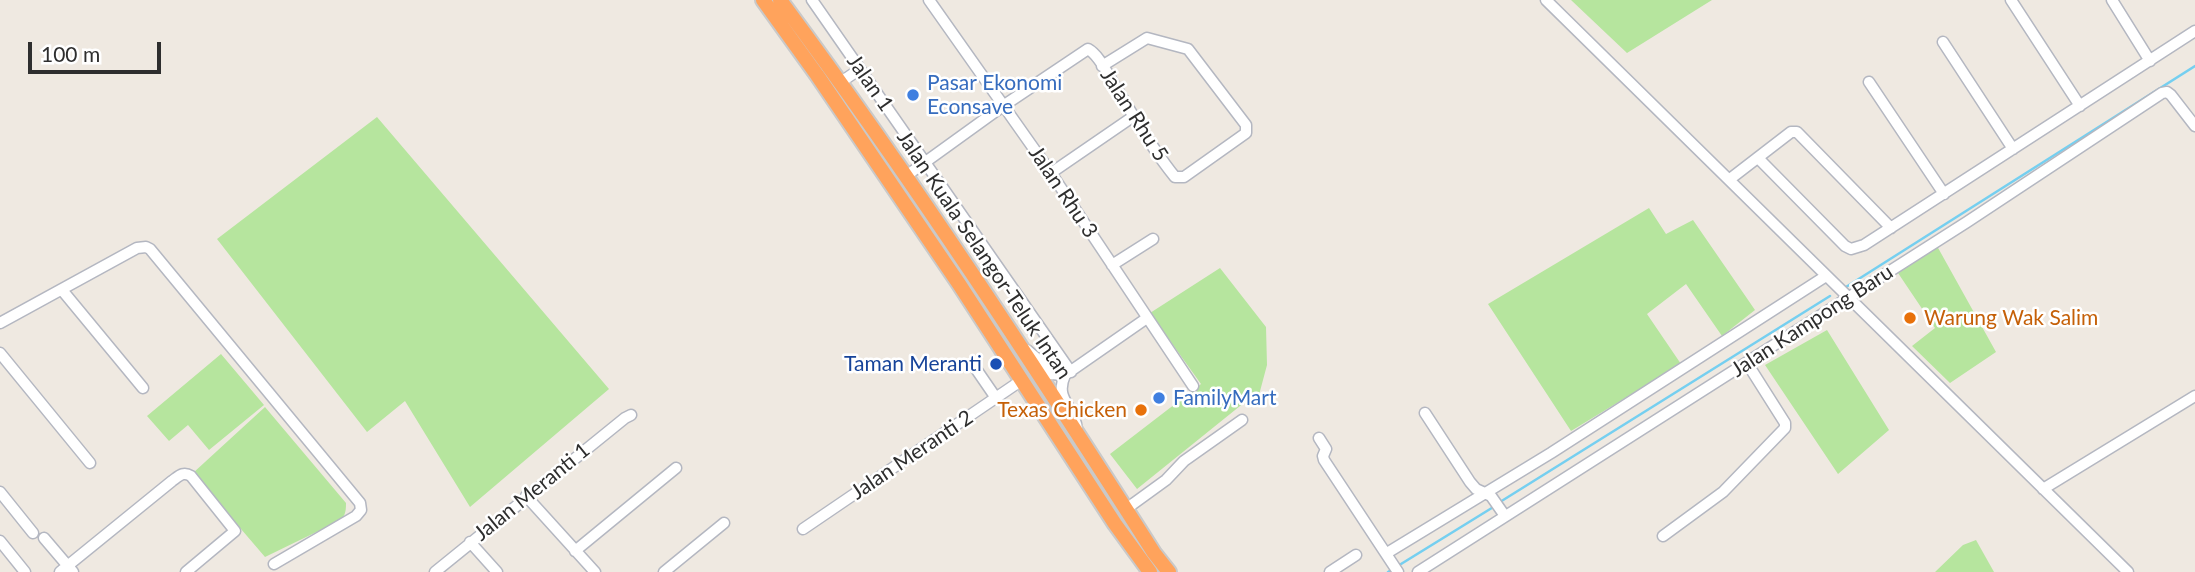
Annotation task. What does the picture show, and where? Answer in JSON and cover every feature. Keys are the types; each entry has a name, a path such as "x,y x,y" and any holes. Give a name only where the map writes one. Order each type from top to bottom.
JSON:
{"highway":[{"name":"Jalan Kuala Selangor-Teluk Intan","path":"763,0 912,214 1115,524 1150,572"},
{"name":"Jalan Kuala Selangor-Teluk Intan","path":"780,0 841,82 1021,345 1154,553 1169,572"}],"street":[{"name":"Jalan 1","path":"812,0 1068,374"},
{"name":"Jalan Rhu 3","path":"929,0 1051,173 1193,386"},
{"path":"1546,0 2128,572"},
{"path":"2011,0 2080,106"},
{"path":"2112,0 2150,61"},
{"path":"1758,158 1845,246 1864,246 2195,31"},
{"name":"Jalan Rhu 5","path":"1003,106 1084,50 1092,51 1173,175 1178,178 1184,177 1244,136 1247,131 1246,125 1188,49 1147,38 1102,66"},
{"path":"1943,42 2013,149"},
{"path":"841,82 860,69"},
{"path":"1868,82 1944,194"},
{"name":"Jalan Kampong Baru","path":"1418,572 1503,514 1849,298 2162,93 2171,95 2195,126"},
{"path":"906,176 1003,106"},
{"path":"1051,173 1134,116"},
{"path":"1730,179 1791,132 1797,132 1891,228"},
{"path":"1112,265 1153,239"},
{"path":"0,323 137,248 150,249 360,503 356,516 274,564"},
{"path":"1388,553 1487,495 1826,276"},
{"path":"62,290 144,388"},
{"path":"1078,433 1076,417 1061,394 1060,388 1068,374 1147,318"},
{"path":"1021,345 1040,361 1050,374 1068,374"},
{"path":"0,353 90,463"},
{"path":"1663,536 1723,492 1785,428 1785,423 1747,363"},
{"path":"974,366 996,398"},
{"name":"Jalan Meranti 2","path":"803,529 1021,380"},
{"path":"2043,489 2195,396"},
{"path":"1425,413 1471,482 1487,495 1503,514"},
{"name":"Jalan Meranti 1","path":"436,572 526,496 631,415"},
{"path":"1126,509 1166,480 1184,461 1242,420"},
{"path":"1319,438 1326,449 1324,460 1397,569"},
{"path":"575,551 676,468"},
{"path":"44,538 67,570 173,481 187,473 235,531 186,572"},
{"path":"0,492 33,533"},
{"path":"526,496 595,572"},
{"path":"664,572 724,523"},
{"path":"0,541 25,572"},
{"path":"470,542 497,572"},
{"path":"1330,572 1356,555"}],"green space":[{"path":"1571,0 1712,0 1627,53"},
{"path":"377,117 609,389 470,507 405,401 367,432 217,239"},
{"path":"1649,208 1666,234 1693,220 1755,310 1722,336 1686,284 1647,314 1681,364 1571,431 1488,304"},
{"path":"1937,246 1996,352 1950,383 1912,346 1935,328 1898,273"},
{"path":"1220,268 1266,327 1267,365 1259,395 1240,406 1137,489 1110,454 1201,384 1150,313"},
{"path":"1827,330 1889,430 1838,474 1765,365"},
{"path":"221,354 264,405 209,450 188,425 169,441 147,416"},
{"path":"265,407 346,503 346,509 337,522 265,557 193,473"},
{"path":"1976,540 1994,572 1935,572 1963,545"}],"waterway":[{"path":"1846,287 2195,66"},
{"path":"1500,502 1830,296"},
{"path":"1388,572 1495,506"}],"place":[{"name":"Pasar Ekonomi Econsave","path":"913,95"},
{"name":"Warung Wak Salim","path":"1910,318"},
{"name":"Taman Meranti","path":"996,364"},
{"name":"FamilyMart","path":"1159,398"},
{"name":"Texas Chicken","path":"1141,410"}]}
